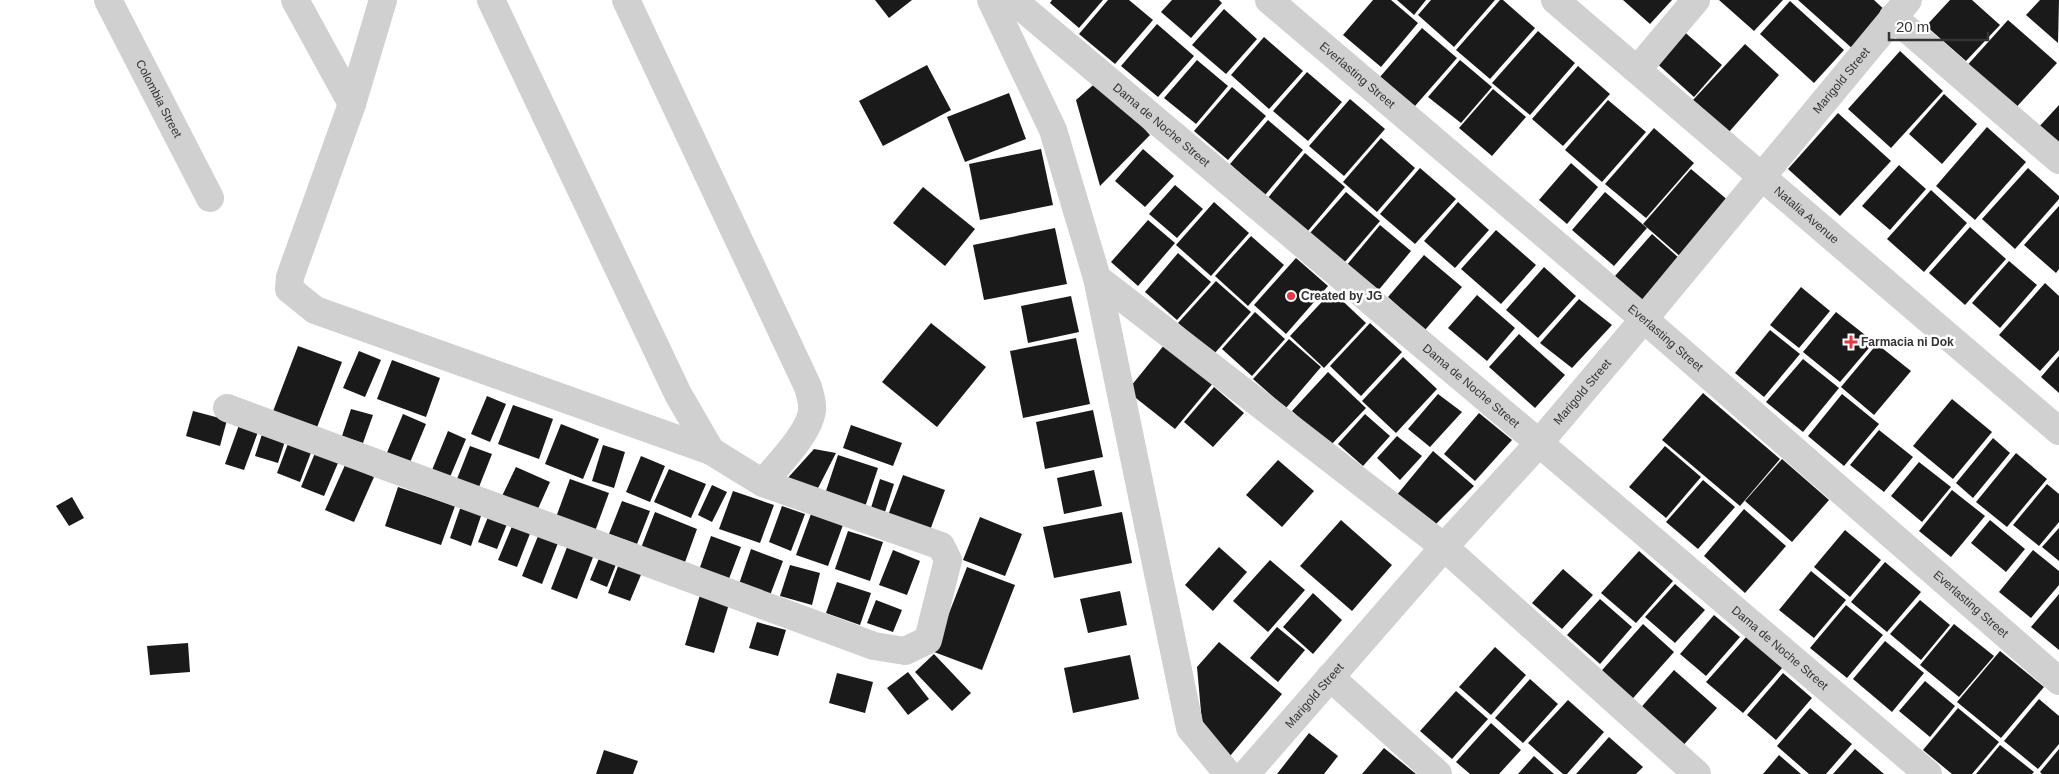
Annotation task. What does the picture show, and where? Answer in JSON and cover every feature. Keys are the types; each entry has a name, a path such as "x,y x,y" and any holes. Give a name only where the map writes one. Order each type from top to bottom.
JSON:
{"street":[{"name":"Colombia Street","path":"108,0 210,198"},
{"path":"295,0 352,104"},
{"path":"227,408 874,646 905,652 928,640 948,560 942,546 763,483 711,451 315,310 289,289 290,277 352,104 383,0"},
{"path":"491,0 678,394 711,451"},
{"path":"626,0 808,387 812,411 808,423 763,483"},
{"path":"992,0 1053,130 1097,278 1190,728 1228,774"},
{"name":"Dama de Noche Street","path":"1013,0 1928,774"},
{"name":"Everlasting Street","path":"1269,0 1644,319 2059,681"},
{"name":"Natalia Avenue","path":"1555,0 2059,431"},
{"path":"1638,70 1696,0"},
{"path":"1900,8 2059,160"},
{"name":"Marigold Street","path":"1246,774 1444,548 1539,443 1644,319 1900,8"},
{"path":"1097,278 1444,548 1697,774"},
{"path":"1330,677 1438,774"}],"building":[{"path":"875,0 912,0 889,18"},
{"path":"1052,0 1103,0 1079,28 1050,3"},
{"path":"1108,0 1129,0 1153,20 1115,64 1079,34"},
{"path":"1172,0 1219,0 1222,3 1191,38 1161,12"},
{"path":"1373,0 1391,0 1418,23 1381,67 1343,35"},
{"path":"1397,0 1426,0 1414,15"},
{"path":"1431,0 1495,0 1454,47 1418,15"},
{"path":"1500,0 1503,0 1535,28 1490,79 1456,50"},
{"path":"1623,0 1672,0 1650,24"},
{"path":"1719,0 1783,0 1754,31"},
{"path":"1798,0 1874,0 1888,13 1854,50"},
{"path":"1950,0 1972,0 2000,25 1966,61 1926,26"},
{"path":"2040,0 2059,0 2058,43 2026,15"},
{"path":"1790,1 1844,50 1814,83 1760,34"},
{"path":"1224,9 1257,39 1226,74 1192,45"},
{"path":"2008,20 2057,63 2011,113 1963,70"},
{"path":"1157,24 1194,56 1158,97 1121,66"},
{"path":"1422,28 1457,58 1415,106 1380,77"},
{"path":"1680,28 1722,65 1694,97 1652,59"},
{"path":"1538,31 1575,63 1530,115 1492,83"},
{"path":"1264,37 1303,71 1269,109 1231,75"},
{"path":"1745,44 1779,75 1729,132 1693,100"},
{"path":"1900,51 1943,91 1891,148 1848,109"},
{"path":"1197,60 1228,86 1196,124 1164,98"},
{"path":"1460,60 1492,87 1461,123 1428,97"},
{"path":"927,65 951,110 883,146 859,101"},
{"path":"1578,66 1610,94 1563,146 1532,119"},
{"path":"1307,72 1342,102 1308,141 1273,111"},
{"path":"1099,80 1150,135 1100,186 1076,100"},
{"path":"1232,87 1266,116 1228,160 1194,131"},
{"path":"1493,89 1526,117 1492,156 1459,128"},
{"path":"1009,93 1026,139 965,162 947,117"},
{"path":"1944,94 1977,124 1942,164 1909,134"},
{"path":"1350,99 1385,129 1344,176 1309,146"},
{"path":"1608,100 1646,132 1602,182 1565,150"},
{"path":"2059,105 2059,148 2037,129"},
{"path":"1838,113 1891,161 1840,216 1788,169"},
{"path":"1268,120 1303,150 1265,195 1230,164"},
{"path":"1987,127 2026,162 1975,220 1936,186"},
{"path":"1654,128 1694,163 1646,218 1605,184"},
{"path":"1381,138 1415,168 1377,212 1343,182"},
{"path":"1041,149 1053,205 980,220 969,164"},
{"path":"1143,149 1174,176 1145,207 1115,181"},
{"path":"1305,153 1345,187 1307,232 1267,199"},
{"path":"1571,163 1598,187 1567,224 1539,200"},
{"path":"1899,165 1926,189 1890,230 1862,206"},
{"path":"1420,168 1456,199 1415,244 1380,214"},
{"path":"2028,168 2059,196 2059,199 2015,249 1982,219"},
{"path":"1691,169 1730,202 1682,258 1643,224"},
{"path":"1175,185 1203,209 1177,238 1149,214"},
{"path":"923,187 975,229 945,266 893,223"},
{"path":"1931,190 1967,223 1924,272 1887,239"},
{"path":"1346,192 1380,221 1344,263 1310,233"},
{"path":"1605,192 1647,228 1614,266 1572,230"},
{"path":"1214,202 1249,233 1211,276 1176,245"},
{"path":"1458,202 1489,230 1455,268 1424,241"},
{"path":"2059,206 2059,269 2056,273 2024,245"},
{"path":"1148,220 1175,243 1138,286 1111,262"},
{"path":"1380,225 1411,251 1377,292 1346,266"},
{"path":"1970,227 2006,259 1965,305 1929,273"},
{"path":"1055,228 1067,284 984,300 973,245"},
{"path":"1496,230 1536,265 1501,304 1461,269"},
{"path":"1652,234 1679,258 1642,300 1615,276"},
{"path":"1251,236 1284,265 1248,306 1215,276"},
{"path":"1178,253 1211,282 1177,320 1145,292"},
{"path":"1424,255 1462,287 1425,330 1388,297"},
{"name":"Created by JG","path":"1296,258 1328,286 1286,334 1254,305"},
{"path":"2009,261 2037,285 2000,328 1972,303"},
{"path":"1544,267 1576,296 1538,338 1506,310"},
{"path":"1216,281 1251,312 1214,354 1178,323"},
{"path":"2045,283 2059,296 2059,350 2040,371 1999,335"},
{"path":"1801,287 1830,311 1799,348 1770,325"},
{"path":"1332,291 1366,323 1324,368 1290,336"},
{"path":"1477,295 1515,328 1487,361 1448,328"},
{"path":"1071,296 1079,332 1028,343 1021,306"},
{"path":"1579,299 1612,325 1572,368 1540,343"},
{"path":"1255,312 1285,339 1252,376 1222,349"},
{"path":"1836,312 1874,342 1840,382 1803,352"},
{"path":"931,323 986,367 937,427 882,382"},
{"path":"1370,323 1402,352 1361,396 1330,366"},
{"path":"1770,330 1800,354 1764,397 1735,373"},
{"path":"1519,334 1565,375 1535,408 1489,367"},
{"path":"1076,338 1090,404 1023,418 1010,351"},
{"path":"1289,339 1321,367 1286,408 1253,379"},
{"path":"1165,344 1214,382 1175,429 1127,391"},
{"path":"1877,344 1911,371 1874,415 1841,387"},
{"path":"298,346 342,362 316,430 272,414"},
{"path":"359,351 381,360 365,397 343,388"},
{"path":"2059,356 2059,393 2041,377"},
{"path":"1403,357 1437,389 1396,433 1362,401"},
{"path":"1803,359 1839,388 1803,432 1766,402"},
{"path":"392,360 440,378 426,417 377,399"},
{"path":"1328,372 1366,408 1330,446 1292,411"},
{"path":"1214,387 1244,413 1213,447 1184,422"},
{"path":"1703,393 1780,459 1740,506 1662,440"},
{"path":"1438,394 1462,412 1430,447 1408,429"},
{"path":"1842,394 1879,424 1844,466 1808,436"},
{"path":"487,396 506,404 490,442 471,434"},
{"path":"1952,399 1992,432 1953,479 1913,446"},
{"path":"513,405 553,419 539,459 498,444"},
{"path":"351,409 373,415 363,443 342,436"},
{"path":"1093,410 1103,457 1045,469 1036,422"},
{"path":"193,411 227,420 220,446 186,436"},
{"path":"1479,413 1512,440 1475,481 1444,454"},
{"path":"403,414 426,424 409,465 386,455"},
{"path":"1365,414 1390,436 1363,466 1338,444"},
{"path":"561,424 599,439 583,479 545,464"},
{"path":"239,425 258,432 244,470 225,464"},
{"path":"851,425 902,443 893,466 843,448"},
{"path":"1879,430 1913,457 1884,492 1850,465"},
{"path":"263,431 286,438 278,463 255,456"},
{"path":"448,431 466,439 450,477 432,470"},
{"path":"1397,436 1422,456 1400,480 1377,458"},
{"path":"1993,438 2010,453 1973,498 1956,483"},
{"path":"289,441 312,450 300,482 277,473"},
{"path":"603,445 625,452 614,488 592,481"},
{"path":"470,446 492,454 477,492 455,484"},
{"path":"1665,446 1701,477 1666,518 1629,487"},
{"path":"814,449 836,453 815,494 785,481"},
{"path":"1433,451 1474,486 1434,526 1396,496"},
{"path":"315,453 338,463 324,496 301,487"},
{"path":"2016,453 2047,479 2007,527 1976,502"},
{"path":"838,455 878,468 865,507 825,494"},
{"path":"641,456 665,466 650,502 626,492"},
{"path":"1782,459 1829,500 1792,542 1745,501"},
{"path":"1278,460 1314,491 1282,527 1246,495"},
{"path":"1919,462 1951,487 1922,522 1891,496"},
{"path":"345,465 374,477 354,522 325,510"},
{"path":"516,467 550,482 537,511 502,496"},
{"path":"669,469 706,484 691,518 654,502"},
{"path":"1094,470 1102,506 1064,514 1057,478"},
{"path":"903,475 945,490 929,533 887,518"},
{"path":"570,479 609,493 594,534 555,520"},
{"path":"880,479 894,484 884,515 870,511"},
{"path":"1703,480 1735,507 1698,549 1666,522"},
{"path":"2047,484 2059,494 2059,522 2039,546 2013,525"},
{"path":"712,485 727,492 712,522 698,515"},
{"path":"398,487 455,506 441,545 385,526"},
{"path":"1952,490 1985,516 1951,557 1919,531"},
{"path":"733,491 774,505 760,543 719,529"},
{"path":"72,497 84,518 69,526 56,506"},
{"path":"622,501 650,511 637,544 609,534"},
{"path":"461,506 482,513 471,546 450,538"},
{"path":"782,506 805,514 791,551 769,542"},
{"path":"1744,509 1786,546 1745,593 1704,556"},
{"path":"655,512 697,529 684,565 641,548"},
{"path":"1122,512 1132,563 1054,578 1043,527"},
{"path":"811,514 843,525 828,566 796,555"},
{"path":"488,517 507,524 497,549 478,542"},
{"path":"980,517 1022,534 1005,576 963,560"},
{"path":"1341,520 1392,565 1352,611 1300,566"},
{"path":"1990,520 2025,549 2006,572 1971,543"},
{"path":"513,524 531,531 517,567 498,560"},
{"path":"2059,528 2059,561 2042,547"},
{"path":"1845,530 1881,560 1850,597 1814,567"},
{"path":"848,531 883,542 870,581 835,569"},
{"path":"538,536 558,543 542,584 522,576"},
{"path":"711,536 741,547 727,584 698,573"},
{"path":"569,542 595,552 577,599 551,589"},
{"path":"1219,547 1247,572 1213,611 1185,585"},
{"path":"751,549 783,561 769,598 738,587"},
{"path":"893,550 920,561 907,595 879,585"},
{"path":"2033,550 2059,571 2059,585 2031,618 1999,592"},
{"path":"1639,551 1673,581 1636,623 1601,593"},
{"path":"600,556 617,562 607,587 590,580"},
{"path":"1270,560 1305,590 1268,632 1233,601"},
{"path":"620,561 643,570 630,601 608,593"},
{"path":"1885,562 1921,592 1887,632 1851,602"},
{"path":"790,565 820,573 812,605 780,596"},
{"path":"967,567 1015,585 982,670 934,652"},
{"path":"1563,569 1593,595 1562,629 1532,603"},
{"path":"1811,571 1846,600 1814,638 1779,610"},
{"path":"837,582 871,593 860,625 826,613"},
{"path":"1675,584 1705,610 1675,643 1645,617"},
{"path":"1120,591 1127,625 1088,633 1080,599"},
{"path":"1313,593 1342,620 1313,654 1283,627"},
{"path":"2059,594 2059,650 2031,627"},
{"path":"700,595 729,604 714,653 685,645"},
{"path":"1600,599 1632,627 1600,664 1567,635"},
{"path":"876,600 902,610 893,632 867,623"},
{"path":"1920,600 1950,625 1921,660 1890,634"},
{"path":"1846,605 1883,635 1847,678 1810,648"},
{"path":"1714,615 1740,637 1706,676 1680,654"},
{"path":"757,622 786,630 778,656 749,648"},
{"path":"1643,624 1674,652 1627,705 1596,677"},
{"path":"1954,624 1994,656 1959,697 1920,665"},
{"path":"1277,627 1305,650 1278,682 1250,658"},
{"path":"1747,636 1783,667 1743,713 1706,682"},
{"path":"1885,641 1924,673 1892,712 1853,679"},
{"path":"1219,642 1282,694 1230,756 1203,734 1197,667"},
{"path":"188,643 190,672 150,675 147,646"},
{"path":"1495,647 1526,675 1491,715 1459,687"},
{"path":"2000,651 2044,687 2001,738 1957,702"},
{"path":"934,654 971,693 952,711 915,672"},
{"path":"1130,655 1139,699 1073,713 1064,668"},
{"path":"1674,670 1717,708 1679,750 1637,712"},
{"path":"908,672 929,699 908,715 887,688"},
{"path":"837,673 873,682 865,713 829,703"},
{"path":"1783,673 1812,698 1776,740 1747,715"},
{"path":"1530,679 1558,704 1523,743 1495,718"},
{"path":"1925,681 1955,706 1930,737 1899,711"},
{"path":"1456,691 1488,719 1452,759 1420,731"},
{"path":"2039,699 2059,716 2059,744 2038,769 2004,741"},
{"path":"1568,700 1604,732 1567,774 1563,774 1528,743"},
{"path":"1810,708 1852,744 1826,774 1809,774 1777,746"},
{"path":"1958,708 1999,742 1972,774 1952,774 1923,750"},
{"path":"1491,723 1521,750 1499,774 1470,774 1456,762"},
{"path":"1309,733 1338,756 1324,774 1277,774"},
{"path":"1609,737 1643,767 1636,774 1576,774"},
{"path":"2000,745 2034,772 2032,774 1976,774"},
{"path":"1384,748 1416,774 1362,774"},
{"path":"1855,749 1884,774 1833,774"},
{"path":"2059,749 2059,774 2042,774 2040,772"},
{"path":"604,750 638,761 633,774 596,774"},
{"path":"1779,755 1801,774 1763,774"},
{"path":"1534,756 1554,774 1518,774"}],"place":[{"name":"Created by JG","path":"1291,296"},
{"name":"Farmacia ni Dok","path":"1851,342"}]}
